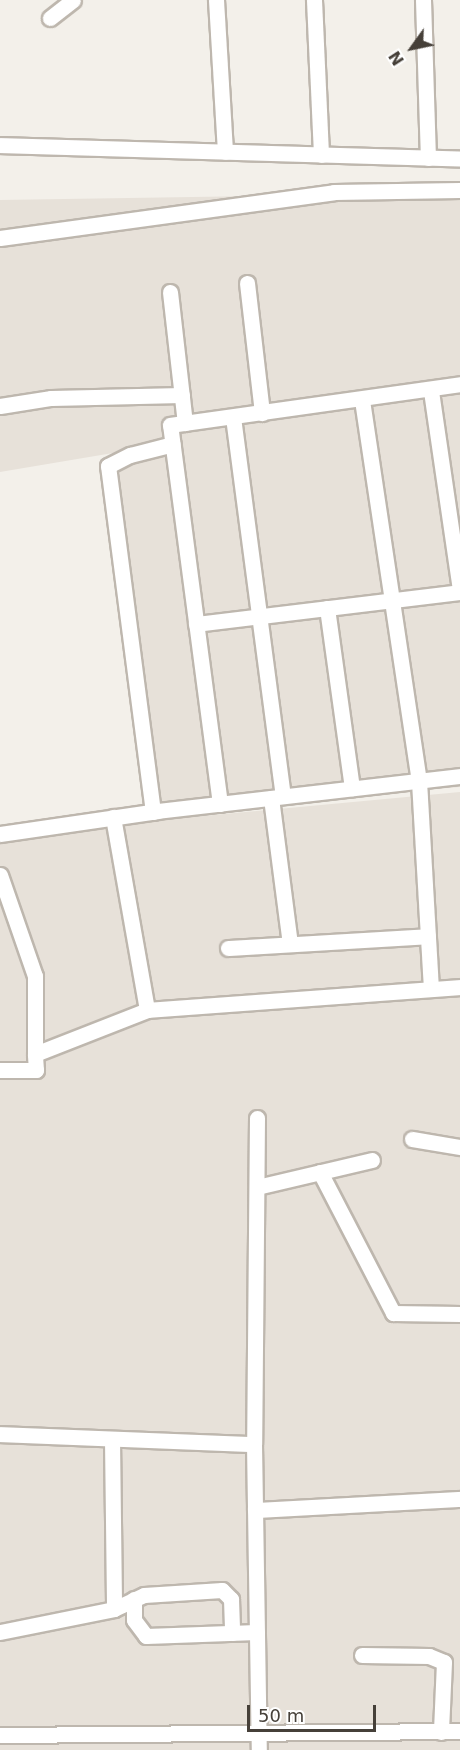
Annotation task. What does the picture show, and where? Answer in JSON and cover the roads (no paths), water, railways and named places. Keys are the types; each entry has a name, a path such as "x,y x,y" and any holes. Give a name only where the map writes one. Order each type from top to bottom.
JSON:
{"street":[{"path":"50,18 74,0"},
{"path":"216,0 225,152"},
{"path":"314,0 321,155"},
{"path":"423,0 428,158"},
{"path":"0,145 460,159"},
{"path":"0,238 334,192 460,189"},
{"path":"247,283 262,413"},
{"path":"170,292 185,423"},
{"path":"220,804 170,425 431,391 460,384"},
{"path":"196,624 460,591 431,391"},
{"path":"0,406 58,398 182,395"},
{"path":"362,400 394,600 419,781 431,989"},
{"path":"233,417 260,616 290,944"},
{"path":"153,812 108,466 130,455 173,444"},
{"path":"327,608 352,788"},
{"path":"0,834 153,812 460,776"},
{"path":"113,818 147,1010"},
{"path":"0,875 35,976 36,1070 0,1070"},
{"path":"228,948 428,936"},
{"path":"35,1054 147,1010 460,987"},
{"path":"257,1118 254,1444 259,1743"},
{"path":"412,1139 460,1147"},
{"path":"256,1186 372,1160"},
{"path":"320,1172 393,1313 460,1314"},
{"path":"0,1434 254,1444"},
{"path":"112,1439 114,1609"},
{"path":"255,1510 460,1499"},
{"path":"0,1632 114,1609 134,1599 160,1592 222,1590 231,1599 232,1633"},
{"path":"134,1599 135,1620 146,1636 257,1632"},
{"path":"362,1655 429,1656 444,1662 441,1732"},
{"path":"0,1735 91,1742 259,1743 460,1731"}]}
